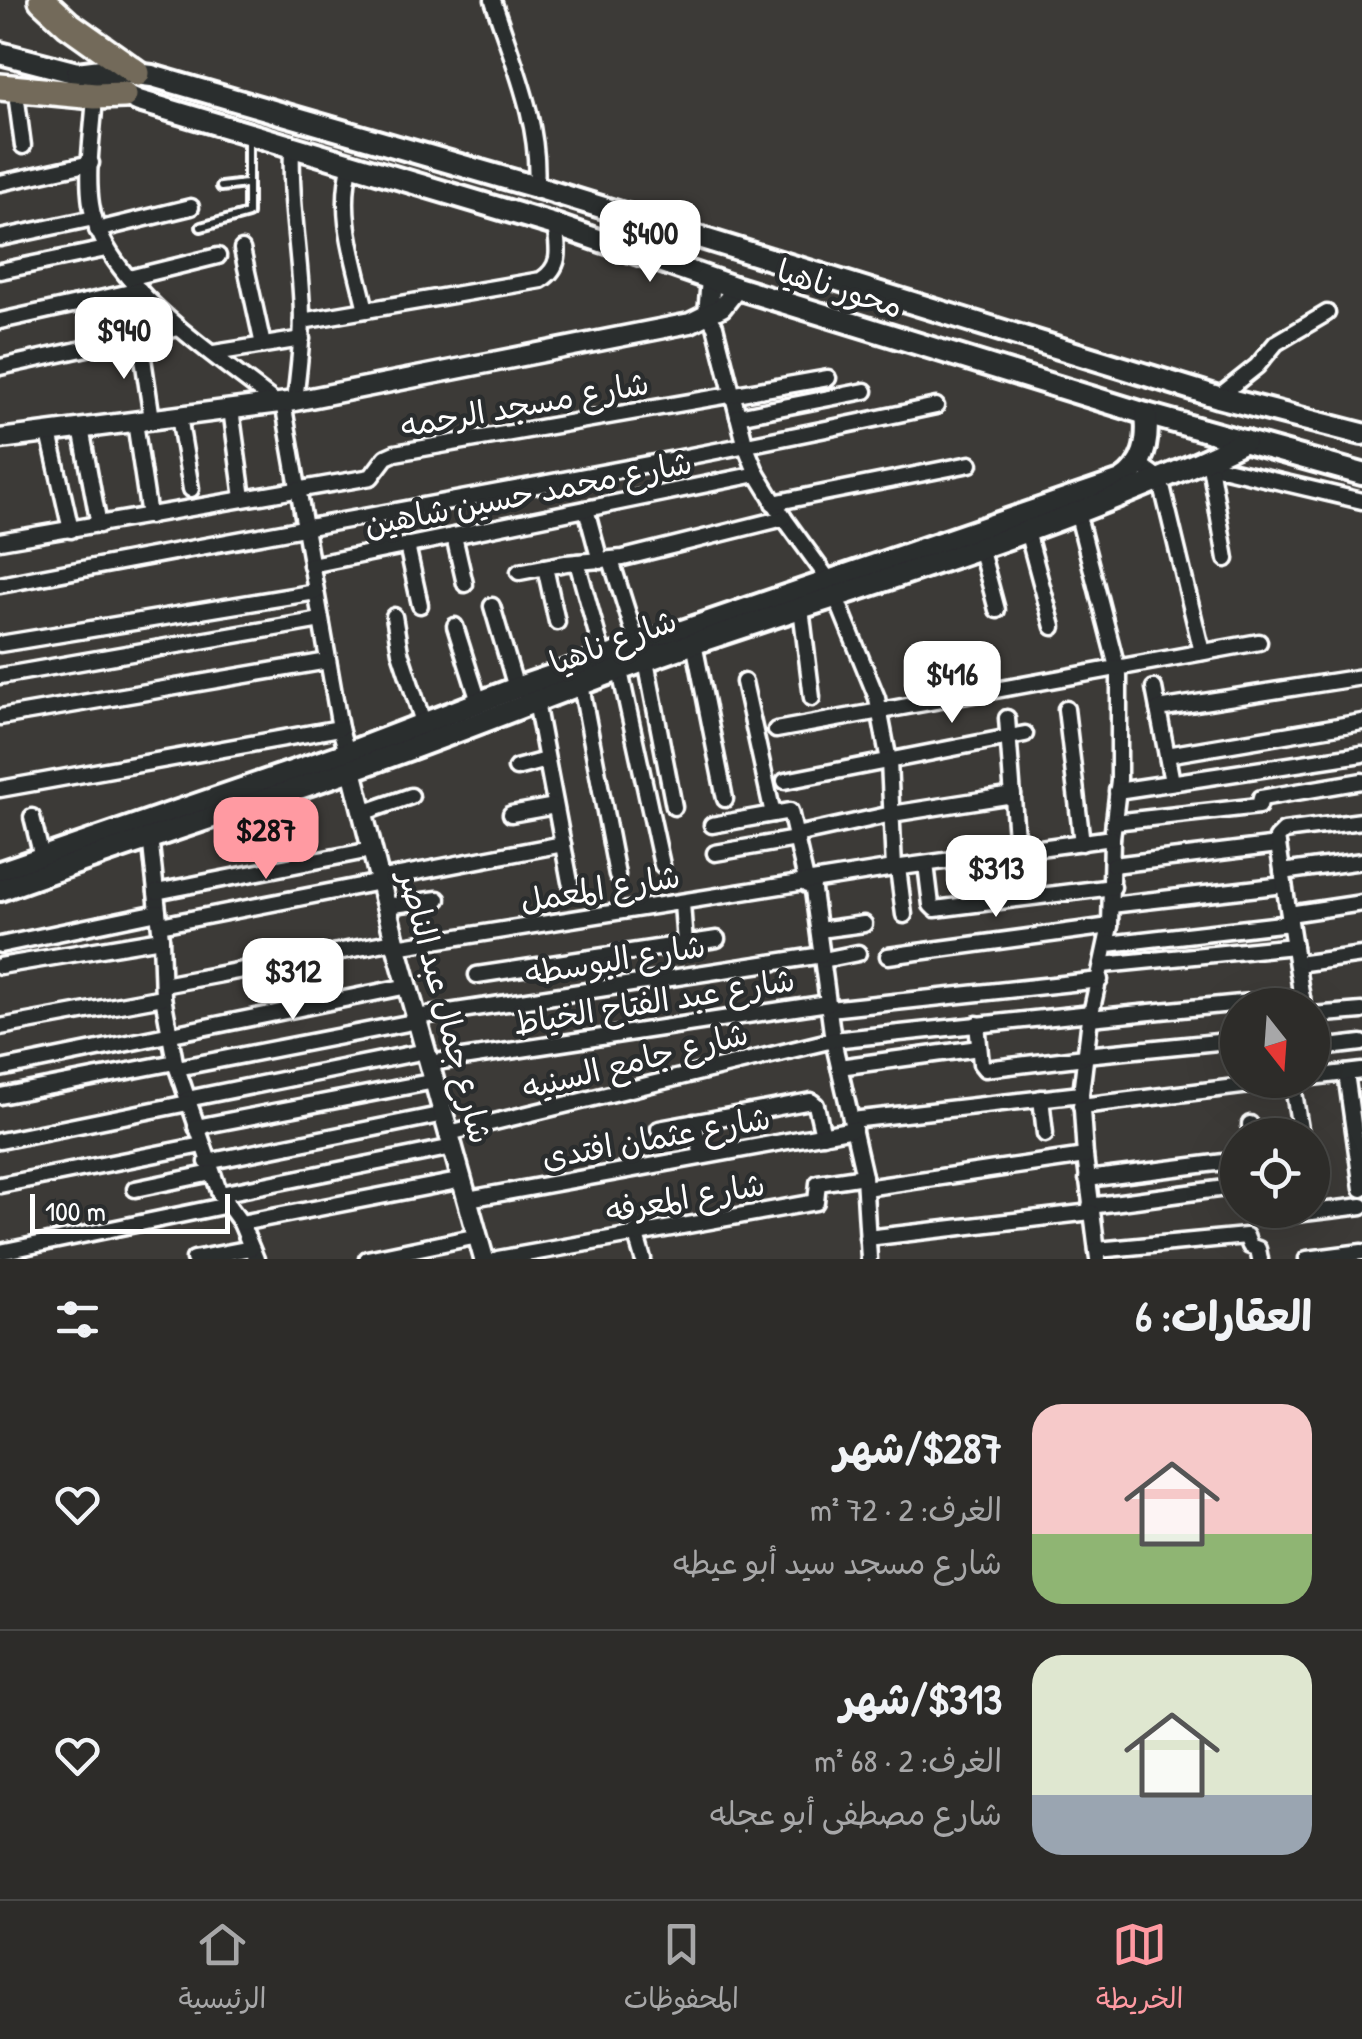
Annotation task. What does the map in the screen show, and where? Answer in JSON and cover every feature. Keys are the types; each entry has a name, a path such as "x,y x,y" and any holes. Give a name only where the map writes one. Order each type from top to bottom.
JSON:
{"highway":[{"path":"16,92 95,96 131,84 42,0"}],"main road":[{"name":"محور ناهيا","path":"0,53 78,73 101,70 249,134 555,225 737,288 1146,414 1362,474"},
{"name":"محور ناهيا","path":"131,84 536,188 1218,397 1362,434"},
{"path":"1139,464 1146,441 1146,414"},
{"name":"شارع ناهيا","path":"0,890 350,761 423,722 516,688 612,665 1075,505 1159,481 1205,464 1244,441"},
{"name":"شارع ناهيا","path":"642,654 694,643 801,608 833,588 1027,531 1121,482 1139,464"},
{"name":"شارع ناهيا","path":"0,872 536,702 581,685 612,665"}],"street":[{"path":"494,0 532,123 536,188"},
{"path":"0,102 16,92 23,146"},
{"path":"95,96 90,200 106,249 179,328 284,402"},
{"path":"292,146 290,191 302,338 284,402 320,620 350,761"},
{"path":"0,183 92,163"},
{"path":"351,164 344,201 345,220 366,310"},
{"path":"0,238 191,207"},
{"path":"302,321 542,280 558,263 555,225"},
{"path":"242,248 264,345"},
{"path":"0,271 106,249"},
{"path":"129,278 218,256"},
{"path":"711,279 708,315 715,326 746,447 774,503 833,588 880,709 889,760 896,868 904,915"},
{"path":"0,439 284,402 690,323 722,308 737,288"},
{"path":"0,321 140,290"},
{"path":"1218,397 1257,366 1276,343 1327,312"},
{"path":"0,367 179,328"},
{"path":"140,338 149,516"},
{"path":"214,353 302,338"},
{"name":"شارع مسجد الرحمه","path":"0,541 371,477 386,456 395,453 828,378"},
{"path":"738,416 865,391"},
{"path":"0,585 746,447 936,406"},
{"path":"231,409 242,498"},
{"path":"179,416 190,489"},
{"path":"81,428 99,525"},
{"path":"49,433 71,530"},
{"path":"774,503 970,464"},
{"path":"1139,464 1159,481 1202,652"},
{"path":"1226,559 1205,464 1362,501"},
{"name":"شارع محمد حسين شاهين","path":"311,565 757,474"},
{"path":"1075,505 1118,668 1112,904 1108,944 1091,1016 1081,1100 1097,1255 1246,1236 1260,1259"},
{"path":"586,509 642,654 674,806"},
{"path":"519,572 605,560 784,518"},
{"path":"1027,531 1053,627"},
{"path":"454,536 465,584"},
{"path":"407,545 420,605"},
{"path":"980,547 996,610"},
{"path":"577,562 612,665 662,865"},
{"path":"546,566 557,622"},
{"path":"0,644 316,592"},
{"path":"492,606 516,688"},
{"path":"801,608 812,698"},
{"path":"394,616 400,652 423,722"},
{"path":"0,676 320,620"},
{"path":"455,626 479,702"},
{"path":"776,730 1259,642"},
{"path":"694,643 725,799"},
{"path":"0,717 328,661"},
{"path":"1158,709 1362,677"},
{"path":"744,682 773,814"},
{"path":"581,685 618,875"},
{"path":"1154,688 1172,782"},
{"path":"536,702 570,882"},
{"path":"1066,709 1082,842"},
{"path":"1006,718 1017,852"},
{"path":"1166,755 1362,722"},
{"path":"0,789 340,728"},
{"path":"785,781 1025,734"},
{"path":"1117,791 1362,754"},
{"path":"516,768 546,760"},
{"name":"شارع جمال عبد الناصر","path":"350,761 395,944 484,1259"},
{"name":"شارع المعمل","path":"0,1026 395,944 1082,842 1113,830 1362,781"},
{"path":"362,813 410,796"},
{"path":"715,853 892,814 1013,796"},
{"path":"511,814 556,806"},
{"path":"712,825 790,811 819,930 833,1040 864,1182 868,1259"},
{"path":"32,817 42,856"},
{"path":"1301,988 1277,841 1284,831 1362,820"},
{"path":"150,836 163,991 176,1065 209,1167 253,1253 194,1259"},
{"path":"1113,865 1277,841"},
{"path":"0,966 160,925 563,844"},
{"path":"156,892 371,850"},
{"path":"1112,904 1283,878 1362,861"},
{"path":"926,864 935,908 1113,887"},
{"path":"386,906 438,899"},
{"path":"682,904 685,944"},
{"path":"1108,944 1362,904"},
{"path":"819,930 864,924"},
{"path":"0,945 160,925"},
{"path":"888,956 1110,926"},
{"path":"477,976 716,939"},
{"name":"شارع عبد الفتاح الخياط","path":"430,1065 829,1006 1294,946"},
{"name":"شارع البوسطه","path":"0,1096 417,1019 858,953"},
{"path":"1297,964 1362,956"},
{"path":"0,1070 408,986"},
{"name":"شارع جامع السنيه","path":"449,1131 833,1040 977,1024 1220,1007"},
{"path":"1330,1013 1362,1010"},
{"path":"977,1024 984,1069 1220,1042"},
{"path":"1330,1047 1362,1043"},
{"path":"839,1066 979,1048"},
{"path":"0,1142 188,1101 430,1065"},
{"path":"196,1127 430,1065"},
{"path":"1330,1074 1362,1072"},
{"path":"1346,1074 1362,1190"},
{"name":"شارع عثمان افتدى","path":"241,1223 702,1156 823,1135 853,1125 1041,1098 1081,1100 1220,1087"},
{"path":"1041,1098 1045,1134"},
{"path":"659,1128 810,1101 816,1104 823,1135"},
{"path":"694,1122 702,1156"},
{"path":"136,1189 209,1167 449,1131"},
{"path":"0,1252 224,1200 449,1131"},
{"path":"0,1184 202,1145"},
{"path":"864,1182 1085,1156"},
{"path":"1087,1179 1220,1162"},
{"name":"شارع المعرفه","path":"498,1259 816,1202 818,1183 864,1182"},
{"path":"868,1238 1220,1189"},
{"path":"1330,1207 1362,1206"},
{"path":"636,1232 643,1259"},
{"path":"367,1259 478,1236"},
{"path":"1307,1259 1362,1252"}],"lane":[{"path":"201,227 246,215 250,208 246,184 249,134"},
{"path":"221,187 246,184"}]}
